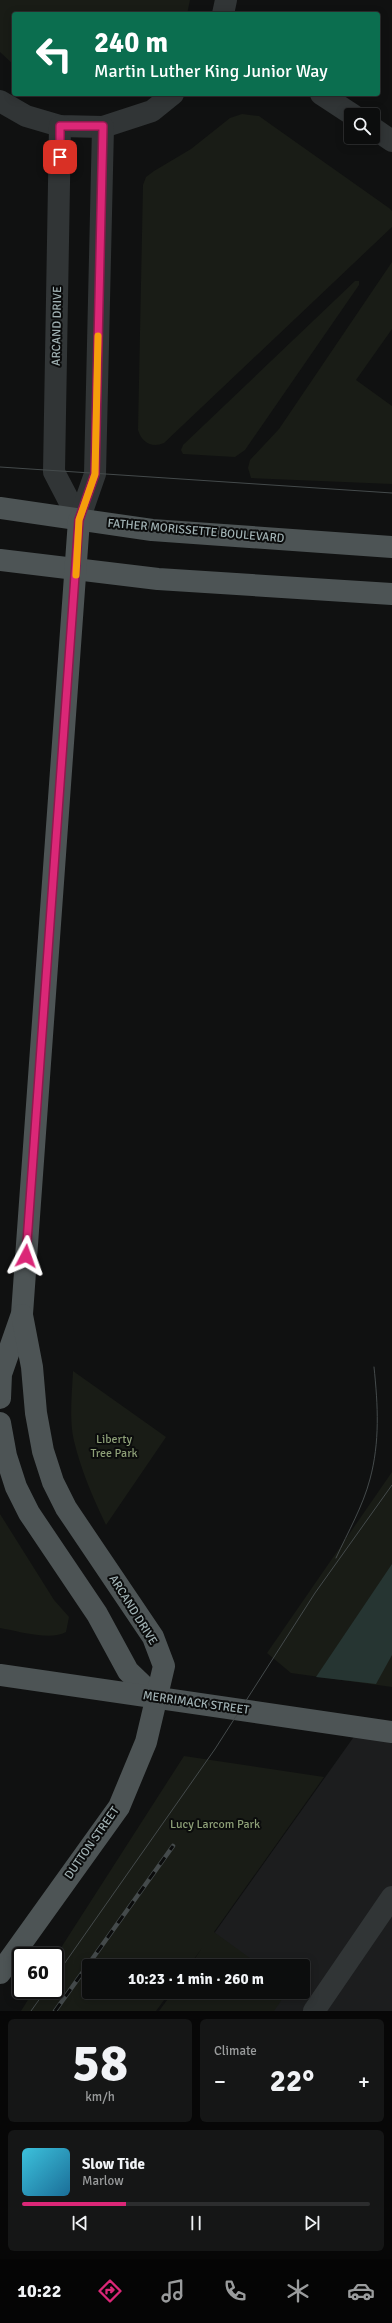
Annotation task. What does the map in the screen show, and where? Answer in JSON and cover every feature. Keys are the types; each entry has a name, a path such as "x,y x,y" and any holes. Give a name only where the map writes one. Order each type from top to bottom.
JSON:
{"main road":[{"name":"FATHER MORISSETTE BOULEVARD","path":"0,508 152,530 392,547"},
{"name":"ARCAND DRIVE","path":"79,520 77,570 44,982 22,1314 32,1367 38,1428 43,1451 53,1482 66,1508 153,1637 164,1666 156,1698"},
{"path":"0,560 77,570 224,584 392,594"},
{"name":"ARCAND DRIVE","path":"0,1398 0,1376 22,1314"},
{"path":"0,1423 6,1456 16,1487 29,1513 97,1614 128,1671 156,1698"},
{"name":"MERRIMACK STREET","path":"0,1675 156,1698 258,1711 392,1732"},
{"name":"DUTTON STREET","path":"0,1973 119,1807 146,1742 156,1698"}],"street":[{"path":"223,12 226,0"},
{"path":"0,101 26,116 60,126 103,126 152,111 171,96"},
{"path":"325,96 344,109"},
{"name":"ARCAND DRIVE","path":"60,126 54,472 79,520"},
{"name":"ARCAND DRIVE","path":"79,520 95,474 103,126"},
{"path":"380,133 392,141"},
{"path":"314,2011 392,1897"}],"shaded area":[{"path":"392,1564 392,1655 376,1684 316,1677"},
{"path":"358,1731 392,1736 392,2011 160,2011 168,1999 310,1999 310,1959 196,1959"}],"green space":[{"path":"0,0 190,0 187,12 12,12 12,63 0,52"},
{"path":"242,114 259,116 389,208 392,211 392,227 164,443 152,445 142,438 138,430 143,185 146,177 154,171 191,149 230,118"},
{"path":"392,262 392,329 356,380 392,406 392,484 251,478 248,468 250,460 279,429"},
{"path":"355,281 359,281 359,285 245,450 235,457 183,454 181,450 183,445"},
{"name":"Liberty Tree Park","path":"73,1371 166,1437 106,1525 96,1505 80,1463 72,1433 71,1416"},
{"path":"392,1472 392,1687 291,1673 267,1653"},
{"path":"0,1514 54,1600 69,1617 66,1632 60,1635 52,1636 24,1633 0,1628"},
{"name":"Lucy Larcom Park","path":"184,1756 324,1777 214,1932 251,1959 195,1959 202,1948 194,1959 82,1959 82,1999 165,1999 156,2011 21,2011 28,1999 64,1999 64,1947 61,1947"},
{"path":"168,1999 282,1999 274,2011 159,2011"}],"tram line":[{"path":"0,467 392,493"},
{"path":"336,1558 355,1519 367,1489 373,1465 377,1437 374,1367"},
{"path":"64,1964 215,1749 315,1593 392,1485"},
{"path":"31,2011 40,1999"}],"railway":[{"path":"55,2011 173,1846"}],"slow traffic":[{"path":"76,575 79,520 95,474 94,457 98,336"}],"route":[{"path":"26,1256 44,982 77,570 79,520 95,474 94,457 104,172 103,126 60,126 60,157"}]}
